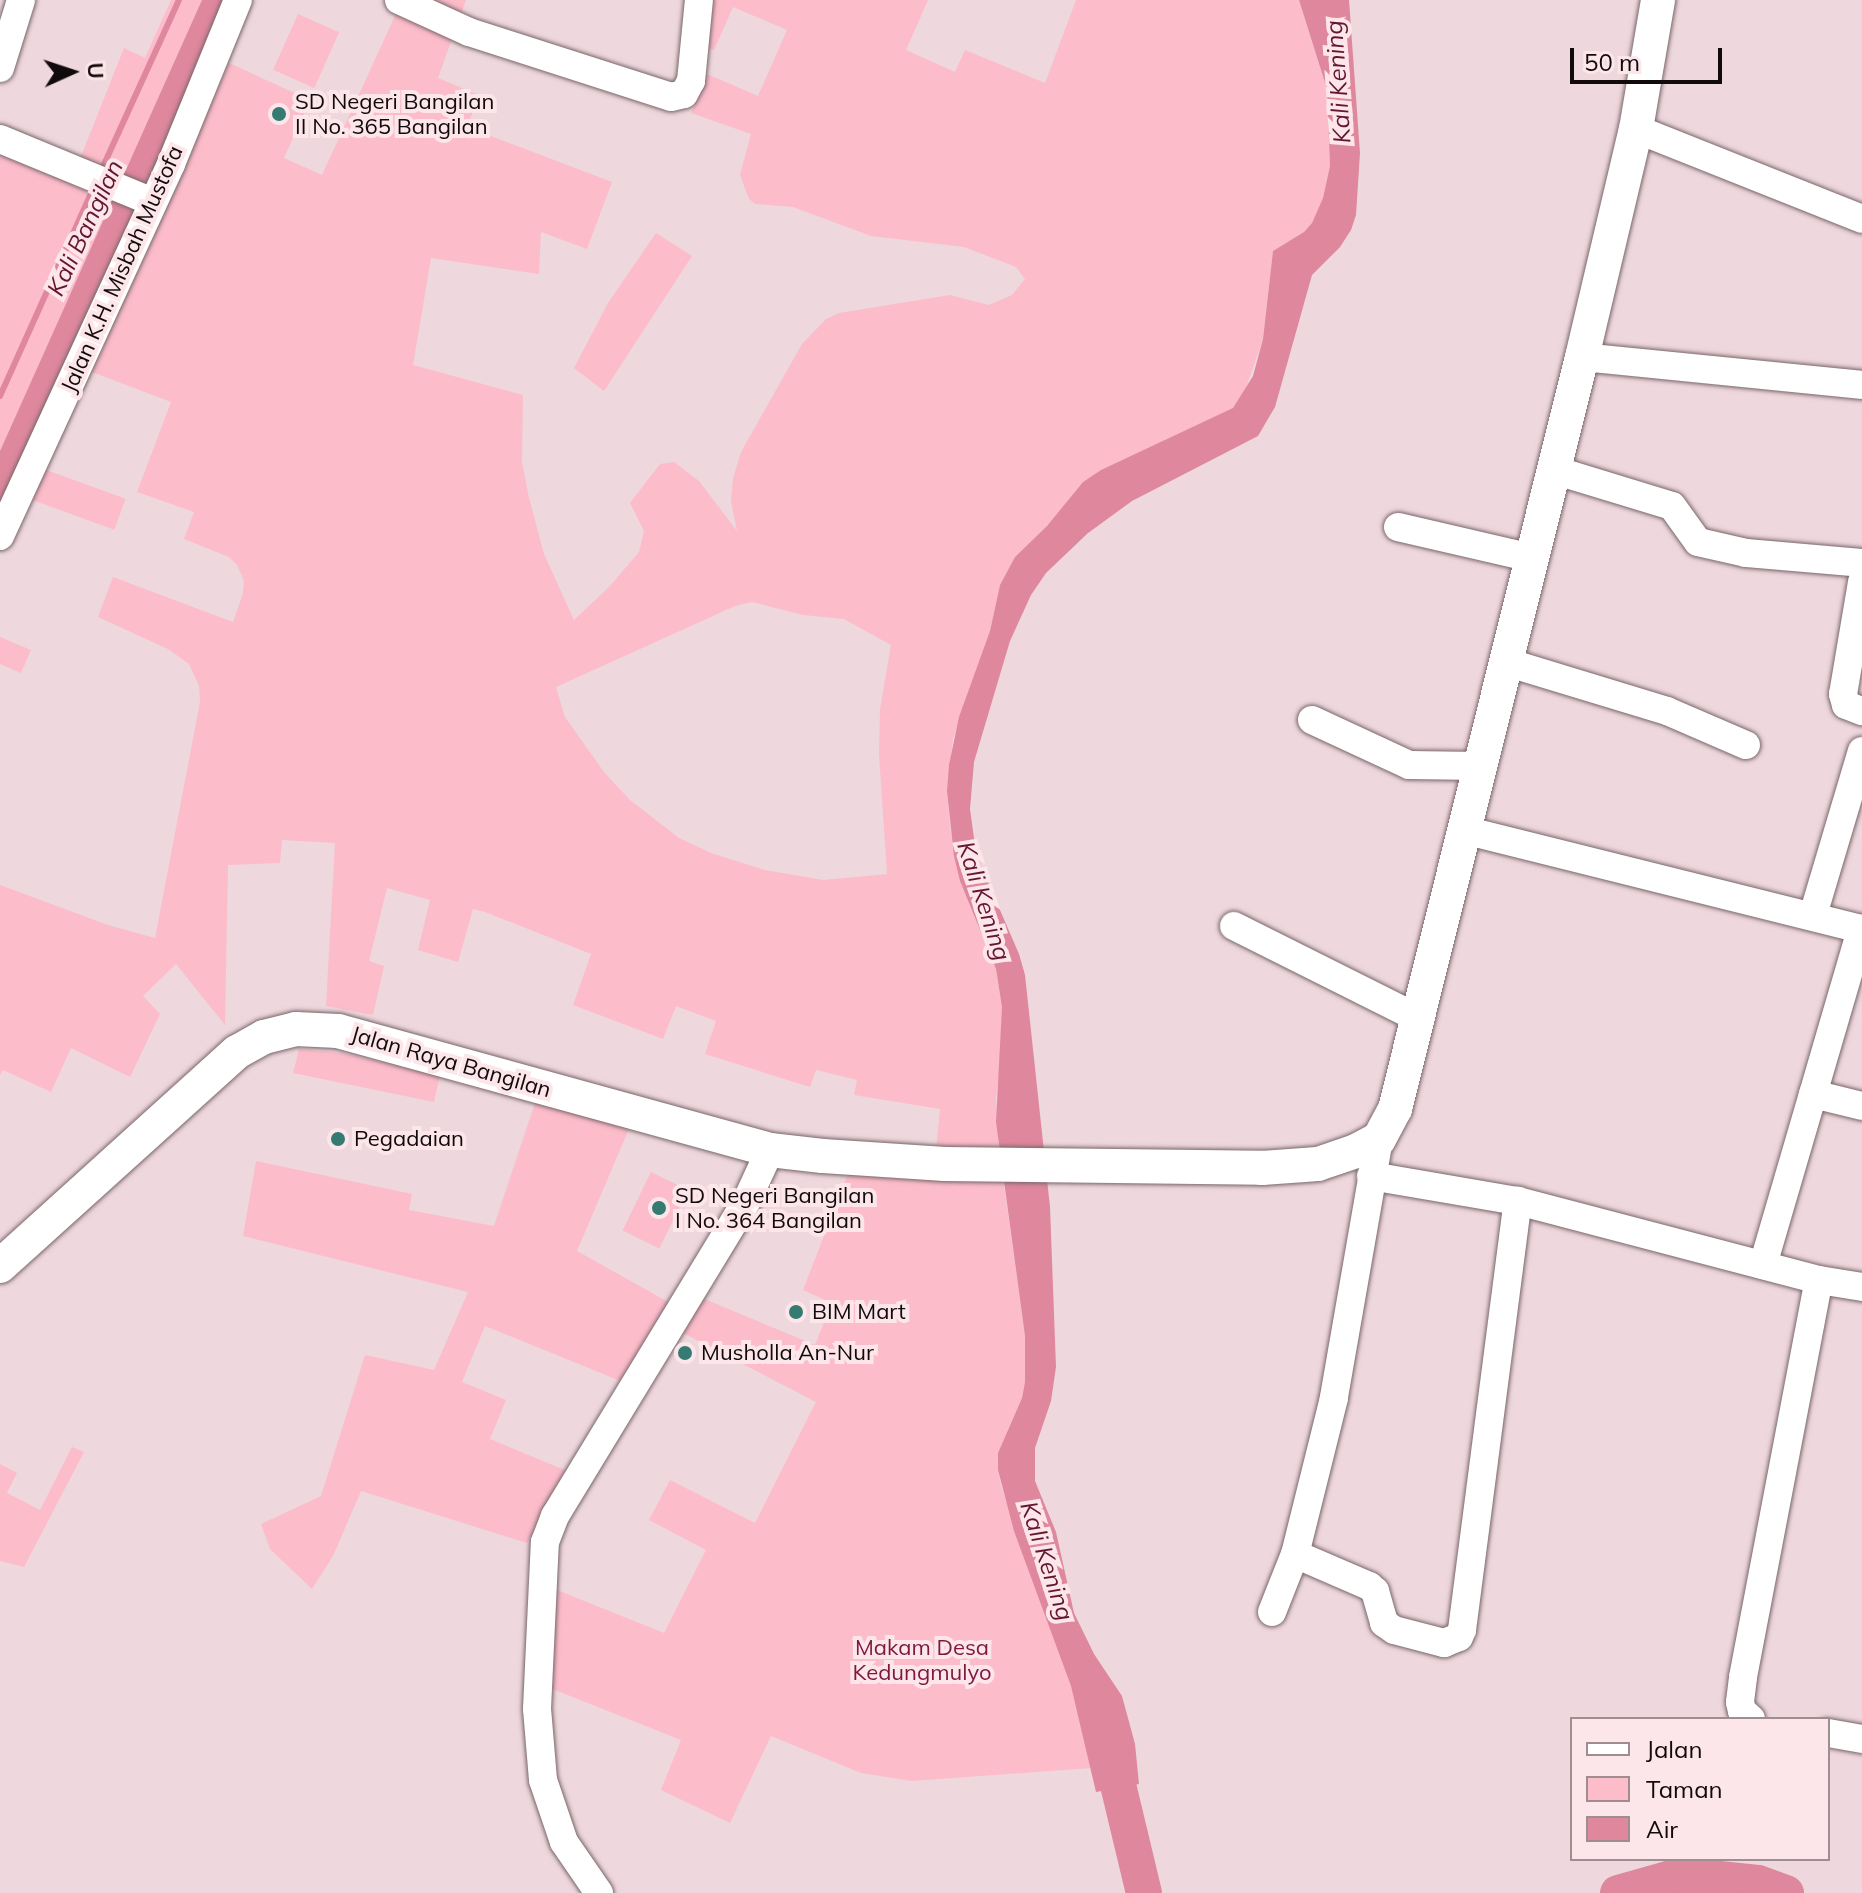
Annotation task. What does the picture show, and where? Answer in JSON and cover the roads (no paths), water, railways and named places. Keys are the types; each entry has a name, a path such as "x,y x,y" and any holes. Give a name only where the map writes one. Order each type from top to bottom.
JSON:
{"main road":[{"path":"1379,1139 1395,1109 1582,357 1636,129 1658,0"},
{"name":"Jalan Raya Bangilan","path":"0,1266 237,1052 264,1037 296,1029 338,1031 770,1150 885,1161 982,1165 1262,1168 1318,1164 1379,1139"}],"street":[{"path":"0,68 21,0"},
{"name":"Jalan K.H. Misbah Mustofa","path":"0,536 238,0"},
{"path":"399,0 482,36 671,97 684,94 691,81 699,0"},
{"path":"1636,129 1862,219"},
{"path":"0,139 150,201"},
{"path":"1582,357 1862,385"},
{"path":"1554,470 1672,506 1698,542 1746,553 1862,563"},
{"path":"1398,527 1532,558"},
{"path":"1862,582 1843,694 1846,705 1862,711"},
{"path":"1506,662 1667,711 1746,745"},
{"path":"1312,720 1409,765 1480,766"},
{"path":"1813,915 1862,751"},
{"path":"1464,830 1862,929 1763,1265"},
{"path":"1234,926 1418,1018"},
{"path":"1813,1094 1862,1106"},
{"path":"1272,1612 1295,1554 1334,1398 1379,1139"},
{"path":"599,1893 564,1842 543,1780 537,1709 545,1542 555,1516 747,1200 770,1150"},
{"path":"1371,1176 1518,1201 1819,1280 1862,1287"},
{"path":"1295,1554 1369,1586 1375,1591 1384,1623 1394,1630 1444,1643 1459,1637 1484,1483 1518,1201"},
{"path":"1749,1717 1742,1711 1740,1702 1743,1677 1819,1280"},
{"path":"1830,1733 1862,1739"}],"water":[{"path":"202,0 229,0 0,513 0,451"},
{"path":"1299,0 1349,0 1360,153 1356,215 1351,230 1340,247 1312,275 1275,407 1258,436 1132,501 1088,533 1046,573 1031,595 1010,641 974,762 970,809 974,838 981,866 1025,975 1050,1207 1056,1367 1051,1401 1035,1448 1035,1481 1056,1532 1074,1613 1094,1654 1122,1696 1135,1744 1139,1784 1096,1792 1071,1686 1014,1531 998,1470 998,1453 1022,1398 1025,1336 996,1122 1002,1007 996,969 960,881 954,856 947,791 949,765 959,717 990,631 1000,585 1015,557 1047,526 1083,482 1101,470 1233,408 1253,376 1263,339 1273,251 1304,232 1312,223 1323,198 1330,166 1327,89"}],"waterway":[{"name":"Kali Bangilan","path":"101,171 179,0"},
{"name":"Kali Bangilan","path":"0,396 95,185"},
{"name":"Kali Kening","path":"1107,1739 1144,1893"},
{"name":"Kali Kening","path":"1618,1893 1682,1875 1758,1883 1786,1893"}],"place":[{"name":"SD Negeri Bangilan II No. 365 Bangilan","path":"279,114"},
{"name":"Pegadaian","path":"338,1139"},
{"name":"SD Negeri Bangilan I No. 364 Bangilan","path":"659,1208"},
{"name":"BIM Mart","path":"796,1312"},
{"name":"Musholla An-Nur","path":"685,1353"}],"park label":[{"name":"Makam Desa Kedungmulyo","path":"922,1660"}]}
